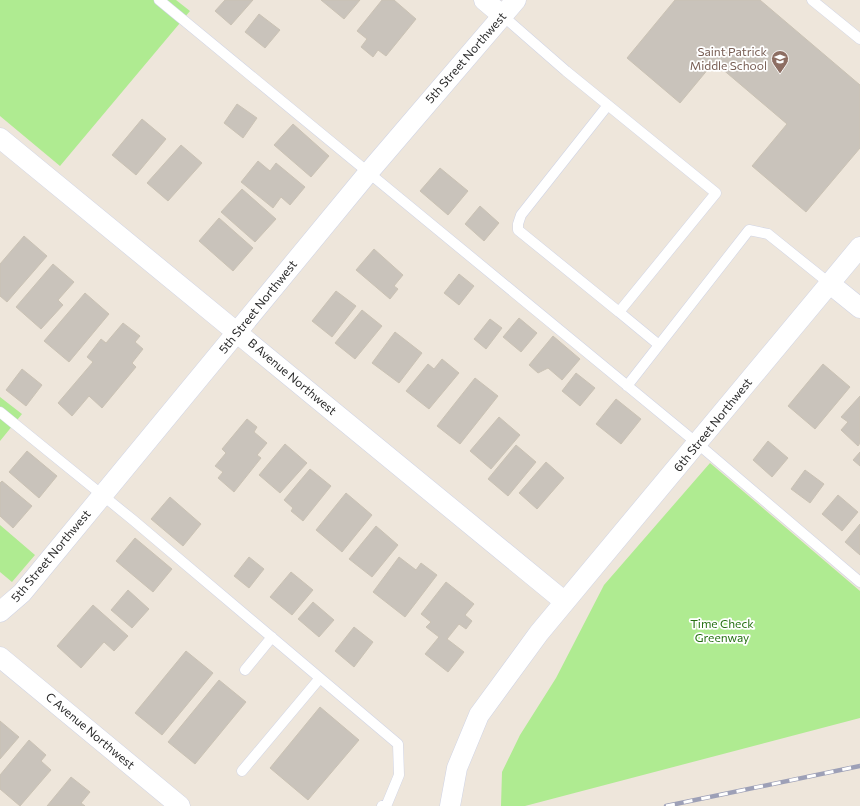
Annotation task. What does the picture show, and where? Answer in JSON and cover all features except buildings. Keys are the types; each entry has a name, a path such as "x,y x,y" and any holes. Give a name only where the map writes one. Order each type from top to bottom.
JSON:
{"street":[{"path":"484,0 503,16"},
{"name":"5th Street Northwest","path":"0,612 22,593 368,173 516,0"},
{"name":"B Avenue Northwest","path":"0,138 565,602"},
{"name":"6th Street Northwest","path":"450,806 457,768 479,715 539,633 698,444 860,247"},
{"path":"830,283 860,308"},
{"name":"C Avenue Northwest","path":"0,657 180,806"}],"lane":[{"path":"159,0 698,444 860,582"},
{"path":"812,0 860,39"},
{"path":"503,16 608,105 716,193 619,312"},
{"path":"608,105 521,216 518,224 518,230 659,345"},
{"path":"627,386 750,230 768,234 830,283"},
{"path":"0,412 103,495 398,744 400,775 386,804 382,806"},
{"path":"245,670 272,637"},
{"path":"242,771 320,678"}],"green space":[{"path":"0,0 176,0 190,11 60,166 0,116"},
{"path":"0,397 22,414 0,441"},
{"name":"Time Check Greenway","path":"710,463 860,591 860,718 525,806 501,806 502,772 520,735 556,678 604,585"},
{"path":"0,525 35,555 12,582 0,572"}],"railway":[{"path":"666,806 860,766"}],"place":[{"name":"Saint Patrick Middle School","path":"780,74"}]}
